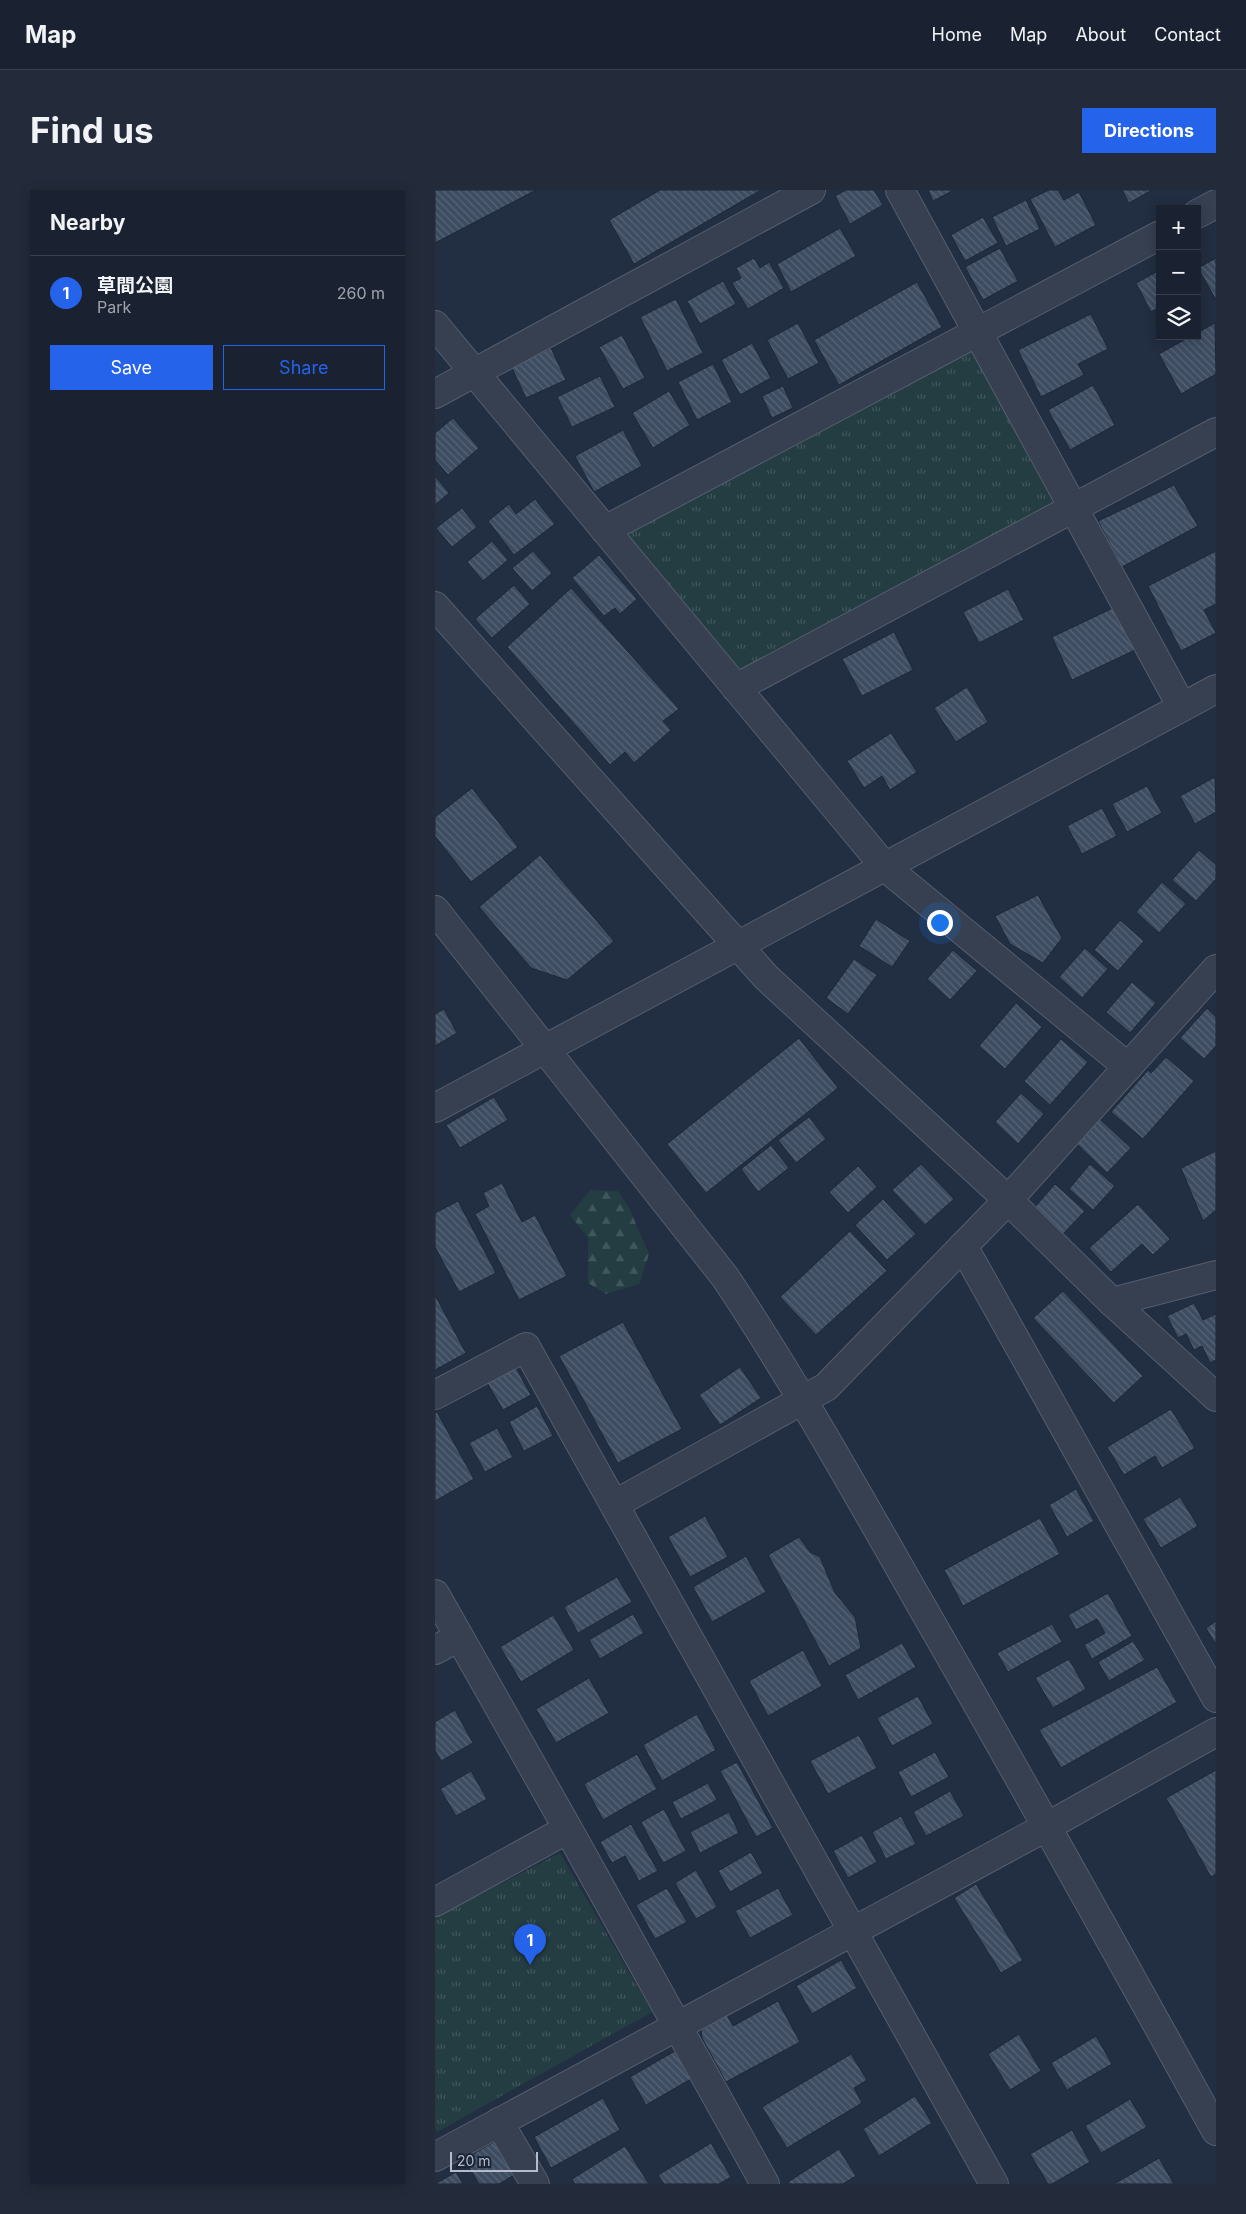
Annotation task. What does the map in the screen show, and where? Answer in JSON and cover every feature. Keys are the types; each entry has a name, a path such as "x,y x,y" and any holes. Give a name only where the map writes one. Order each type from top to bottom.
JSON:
{"street":[{"path":"435,394 811,190"},
{"path":"900,190 1182,707"},
{"path":"1201,212 1216,204"},
{"path":"605,530 1156,236"},
{"path":"435,325 885,867 1128,1067"},
{"path":"736,688 1216,432"},
{"path":"435,606 766,977 1008,1200 1216,1398"},
{"path":"435,1108 1216,689"},
{"path":"435,910 725,1277 804,1401 1048,1826 1216,2131"},
{"path":"615,1504 827,1387 1008,1200 1216,969"},
{"path":"963,1246 1216,1698"},
{"path":"1113,1302 1216,1275"},
{"path":"435,1395 526,1347 994,2184"},
{"path":"435,1594 765,2184"},
{"path":"435,1650 459,1637"},
{"path":"435,2157 1048,1826 1216,1732"},
{"path":"435,1902 568,1829"},
{"path":"499,2122 535,2184"}],"green space":[{"path":"977,332 1068,500 736,688 605,530"},
{"path":"590,1190 618,1191 629,1208 649,1254 639,1284 606,1294 588,1283 588,1238 570,1215"},
{"path":"560,1853 652,2012 437,2132 435,2127 435,1918"}],"building":[{"path":"435,190 536,190 435,243"},
{"path":"660,190 761,190 634,264 609,220"},
{"path":"846,190 874,190 883,205 850,224 835,196"},
{"path":"928,190 954,190 933,201"},
{"path":"1049,190 1058,190 1064,200 1079,192 1096,225 1055,247 1030,199"},
{"path":"1122,190 1152,190 1129,203"},
{"path":"1026,200 1040,229 1006,246 992,217"},
{"path":"983,217 998,243 965,261 951,235"},
{"path":"840,228 856,256 791,292 777,264"},
{"path":"1000,248 1018,281 983,300 965,267"},
{"path":"754,258 760,268 769,262 784,288 748,309 732,283 741,278 736,268"},
{"path":"1216,258 1216,300 1201,273 1201,266"},
{"path":"1156,272 1156,309 1151,312 1136,283"},
{"path":"723,281 736,304 700,324 687,301"},
{"path":"917,282 942,327 839,385 814,340"},
{"path":"676,299 703,353 667,371 640,317"},
{"path":"1091,314 1108,349 1078,364 1084,375 1041,397 1018,350"},
{"path":"798,323 819,363 788,379 767,340"},
{"path":"1215,323 1216,374 1181,394 1159,354 1184,340 1201,340 1201,331"},
{"path":"622,335 645,378 623,389 599,347"},
{"path":"752,343 771,378 740,395 721,360"},
{"path":"551,348 566,380 526,398 511,366"},
{"path":"713,364 732,402 697,420 678,382"},
{"path":"600,376 615,407 572,427 557,397"},
{"path":"1093,385 1115,425 1070,450 1048,410"},
{"path":"783,386 793,408 772,418 762,396"},
{"path":"669,391 690,425 653,448 632,413"},
{"path":"453,418 479,448 448,475 435,460 435,433"},
{"path":"623,430 642,466 594,492 575,456"},
{"path":"435,476 449,493 435,505"},
{"path":"1174,485 1198,526 1122,567 1098,521"},
{"path":"535,499 555,524 514,555 488,521 509,504 516,514"},
{"path":"462,508 477,527 452,547 436,528"},
{"path":"492,541 508,560 483,581 467,562"},
{"path":"533,551 552,573 532,591 512,568"},
{"path":"1216,551 1216,604 1204,610 1216,633 1181,651 1148,586"},
{"path":"599,555 637,599 620,614 615,608 604,616 572,578"},
{"path":"514,585 530,604 492,638 475,619"},
{"path":"571,588 679,709 663,721 671,730 634,763 625,752 610,765 507,647"},
{"path":"1008,589 1024,620 979,643 963,612"},
{"path":"1115,607 1135,650 1072,680 1052,637"},
{"path":"894,632 913,670 862,696 842,659"},
{"path":"967,687 988,722 956,742 934,708"},
{"path":"891,733 917,772 890,790 882,776 864,788 847,761"},
{"path":"1215,777 1216,812 1195,824 1180,796"},
{"path":"1147,786 1162,813 1127,832 1112,804"},
{"path":"472,788 518,847 471,882 435,836 435,817"},
{"path":"1102,808 1117,836 1082,854 1067,826"},
{"path":"1199,850 1216,865 1216,879 1196,901 1172,880"},
{"path":"540,855 614,941 567,980 531,968 479,907"},
{"path":"1162,882 1186,904 1159,933 1136,912"},
{"path":"1038,895 1062,938 1043,963 1010,944 995,916"},
{"path":"876,919 910,941 892,967 859,946"},
{"path":"1120,920 1144,941 1118,971 1094,950"},
{"path":"1085,948 1108,969 1082,998 1059,977"},
{"path":"953,950 977,971 950,1000 927,979"},
{"path":"854,959 877,975 848,1014 826,998"},
{"path":"1132,982 1156,1003 1130,1033 1106,1012"},
{"path":"1016,1003 1042,1027 1005,1069 979,1046"},
{"path":"1207,1008 1216,1017 1216,1046 1204,1059 1180,1038"},
{"path":"444,1009 457,1033 435,1046 435,1014"},
{"path":"799,1038 838,1088 706,1193 667,1144"},
{"path":"1061,1039 1088,1062 1050,1105 1024,1081"},
{"path":"1166,1057 1194,1081 1143,1139 1111,1112 1148,1070 1151,1073"},
{"path":"1021,1093 1044,1114 1018,1144 995,1122"},
{"path":"494,1097 508,1120 460,1148 446,1125"},
{"path":"809,1117 826,1139 796,1163 778,1140"},
{"path":"1100,1119 1131,1148 1107,1173 1076,1143"},
{"path":"771,1145 789,1168 758,1192 741,1169"},
{"path":"1216,1151 1216,1210 1203,1221 1181,1168"},
{"path":"921,1164 954,1199 925,1225 892,1190"},
{"path":"1090,1164 1115,1186 1093,1210 1069,1189"},
{"path":"858,1166 877,1187 848,1213 829,1192"},
{"path":"502,1183 522,1222 535,1215 567,1276 519,1300 475,1214 489,1206 483,1193"},
{"path":"1055,1184 1085,1211 1063,1234 1034,1208"},
{"path":"883,1199 916,1234 887,1260 855,1225"},
{"path":"458,1201 496,1273 459,1292 435,1247 435,1213"},
{"path":"1138,1204 1170,1239 1153,1255 1142,1244 1111,1272 1089,1248"},
{"path":"850,1231 887,1271 816,1335 780,1297"},
{"path":"1063,1291 1143,1376 1114,1403 1033,1318"},
{"path":"435,1295 466,1353 435,1370"},
{"path":"1194,1303 1203,1320 1216,1314 1216,1360 1210,1363 1202,1346 1194,1350 1186,1334 1178,1338 1167,1316"},
{"path":"623,1322 682,1429 618,1463 559,1356"},
{"path":"515,1366 531,1395 503,1410 486,1381"},
{"path":"740,1367 761,1398 720,1425 699,1395"},
{"path":"537,1406 553,1436 524,1451 509,1422"},
{"path":"1171,1409 1195,1448 1162,1468 1155,1456 1124,1475 1107,1447"},
{"path":"437,1412 474,1479 435,1501 435,1413"},
{"path":"497,1428 513,1457 485,1472 469,1443"},
{"path":"1076,1489 1094,1521 1067,1537 1049,1505"},
{"path":"1180,1497 1198,1526 1161,1548 1143,1519"},
{"path":"705,1516 728,1557 690,1577 668,1537"},
{"path":"1040,1518 1060,1554 963,1606 944,1570"},
{"path":"799,1537 810,1552 820,1557 835,1593 855,1617 861,1648 829,1666 768,1555"},
{"path":"746,1556 766,1592 712,1622 693,1587"},
{"path":"617,1577 632,1602 578,1633 564,1607"},
{"path":"1108,1593 1132,1636 1092,1659 1084,1645 1105,1633 1097,1619 1076,1630 1068,1615"},
{"path":"633,1614 644,1633 600,1659 589,1640"},
{"path":"553,1615 574,1650 521,1682 500,1647"},
{"path":"1216,1621 1216,1645 1206,1628"},
{"path":"1052,1624 1062,1642 1008,1672 997,1653"},
{"path":"1133,1641 1145,1660 1109,1681 1098,1662"},
{"path":"902,1643 916,1667 858,1700 845,1675"},
{"path":"803,1650 822,1686 768,1716 749,1681"},
{"path":"1069,1659 1086,1689 1053,1708 1035,1678"},
{"path":"1157,1667 1177,1702 1061,1768 1039,1730"},
{"path":"589,1678 609,1713 556,1743 536,1709"},
{"path":"918,1696 933,1724 892,1746 877,1718"},
{"path":"455,1710 473,1743 441,1761 435,1750 435,1722"},
{"path":"697,1714 716,1750 662,1781 643,1745"},
{"path":"859,1735 877,1768 828,1794 810,1761"},
{"path":"935,1752 949,1777 911,1797 898,1772"},
{"path":"637,1754 657,1789 603,1820 584,1784"},
{"path":"737,1762 773,1828 756,1837 720,1771"},
{"path":"1216,1770 1216,1874 1211,1877 1166,1798"},
{"path":"471,1771 487,1799 456,1816 440,1789"},
{"path":"708,1783 717,1800 681,1819 672,1802"},
{"path":"950,1791 964,1816 926,1836 913,1812"},
{"path":"664,1809 686,1851 663,1863 641,1822"},
{"path":"729,1812 739,1833 700,1853 690,1832"},
{"path":"901,1816 916,1844 886,1859 872,1832"},
{"path":"631,1824 658,1871 639,1881 625,1856 612,1863 600,1842"},
{"path":"862,1835 877,1862 848,1878 833,1851"},
{"path":"751,1852 763,1873 730,1892 718,1871"},
{"path":"696,1870 717,1907 696,1919 675,1883"},
{"path":"976,1884 1023,1960 1001,1973 954,1898"},
{"path":"667,1888 687,1922 655,1939 636,1905"},
{"path":"778,1888 793,1915 750,1938 735,1911"},
{"path":"841,1960 857,1988 812,2014 796,1986"},
{"path":"778,2001 800,2042 726,2082 702,2038 701,2030 727,2015 733,2026"},
{"path":"1019,2034 1041,2071 1010,2090 988,2054"},
{"path":"1096,2036 1112,2064 1067,2090 1051,2063"},
{"path":"675,2051 691,2079 646,2105 630,2077"},
{"path":"851,2054 867,2080 854,2088 862,2103 787,2148 762,2107"},
{"path":"915,2096 932,2123 879,2156 863,2129"},
{"path":"603,2098 620,2130 551,2168 534,2137"},
{"path":"1130,2099 1147,2127 1101,2153 1085,2126"},
{"path":"1072,2130 1090,2162 1052,2184 1048,2184 1030,2154"},
{"path":"496,2141 514,2175 499,2184 479,2184 464,2159"},
{"path":"711,2143 731,2177 719,2184 664,2184 658,2175"},
{"path":"625,2146 649,2184 575,2184 572,2179"},
{"path":"839,2149 856,2176 843,2184 789,2184 788,2182"},
{"path":"1159,2158 1174,2184 1114,2184"},
{"path":"456,2172 463,2184 435,2184"}],"place":[{"name":"草間公園","path":"530,1965"}]}
